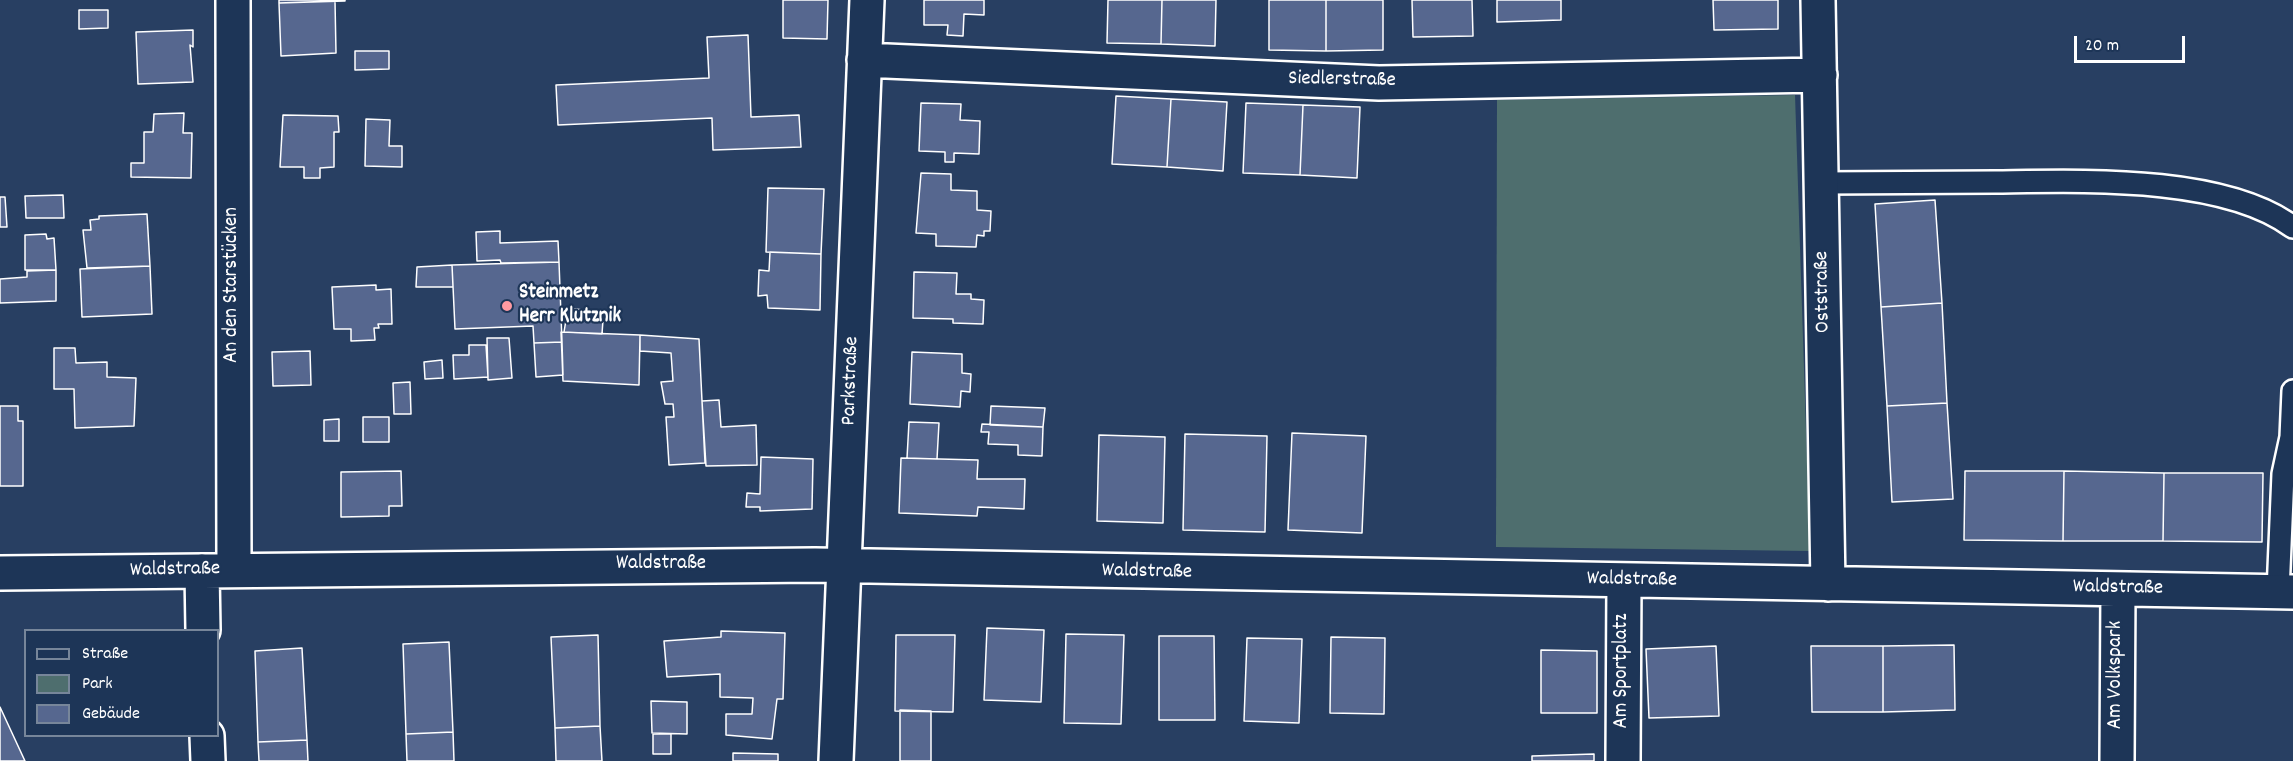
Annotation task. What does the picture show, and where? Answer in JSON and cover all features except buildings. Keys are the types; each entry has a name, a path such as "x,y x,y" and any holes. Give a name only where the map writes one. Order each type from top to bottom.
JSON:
{"street":[{"name":"An den Starstücken","path":"233,0 234,570"},
{"name":"Parkstraße","path":"836,761 867,0"},
{"name":"Oststraße","path":"1818,0 1828,584"},
{"name":"Siedlerstraße","path":"864,60 1355,83 1820,75"},
{"name":"Waldstraße","path":"0,573 599,566 845,566 2286,592"},
{"path":"202,571 203,629"},
{"name":"Am Sportplatz","path":"1623,761 1624,581"},
{"name":"Am Volkspark","path":"2117,761 2118,589"},
{"path":"207,737 208,761"}],"lane":[{"path":"1822,183 2108,181 2225,195 2272,212 2293,227"},
{"path":"2286,592 2283,474 2291,437 2293,391"}],"green space":[{"path":"1795,95 1810,551 1496,547 1497,100"}],"place":[{"name":"Steinmetz Herr Klutznik","path":"507,306"}]}
